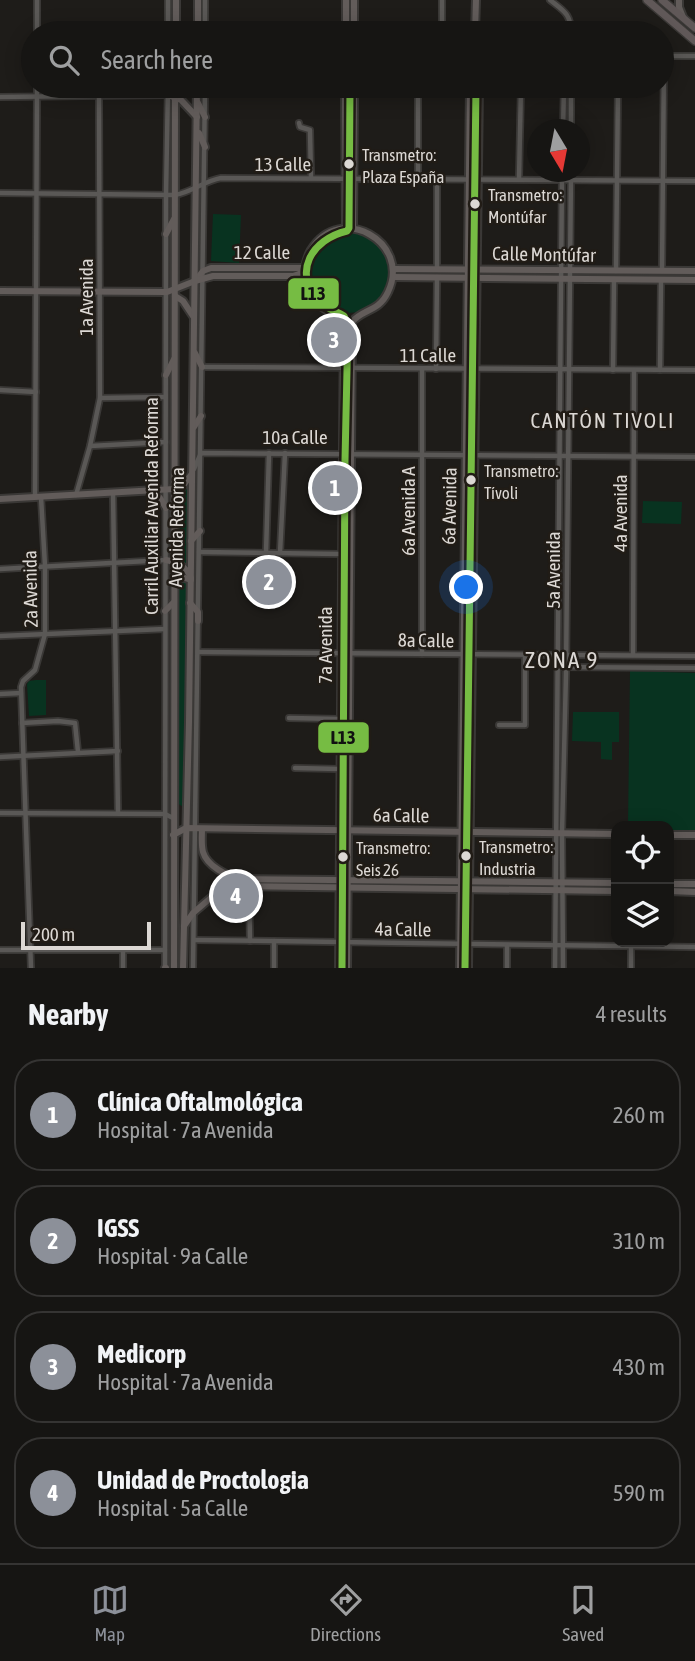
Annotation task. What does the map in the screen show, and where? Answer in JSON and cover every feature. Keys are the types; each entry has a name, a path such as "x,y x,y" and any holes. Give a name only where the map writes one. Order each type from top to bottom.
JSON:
{"highway":[{"path":"647,0 672,21"},
{"path":"662,0 695,28"},
{"path":"674,23 695,41"}],"main road":[{"path":"175,21 176,0"},
{"path":"198,21 198,9 202,0"},
{"path":"346,0 346,21"},
{"path":"354,0 354,21"},
{"path":"679,0 683,18"},
{"path":"475,21 476,1"},
{"name":"Avenida Reforma","path":"174,98 175,358 169,560 174,583 174,968"},
{"path":"180,98 201,117"},
{"name":"Avenida Reforma","path":"183,968 197,129 201,117 197,98"},
{"path":"346,98 350,178"},
{"path":"349,228 353,98"},
{"name":"6a Avenida","path":"468,968 470,885 466,832 463,654 470,98"},
{"name":"6a Avenida","path":"460,968 461,885 466,832 472,654 478,98"},
{"path":"197,129 205,147"},
{"path":"166,234 175,217"},
{"path":"305,268 315,243 334,230 349,228 378,239 391,258 393,277"},
{"path":"0,291 175,293 203,275 195,264"},
{"name":"12 Calle","path":"203,275 211,268 305,268"},
{"name":"7a Avenida","path":"305,268 305,280 313,298 322,307 341,317 344,322 340,769 348,884 347,968"},
{"name":"Calle Montúfar","path":"393,269 615,275 662,275 695,271"},
{"name":"Calle Montúfar","path":"393,277 477,278 565,274"},
{"name":"Calle Montúfar","path":"662,275 695,280"},
{"name":"7a Avenida","path":"339,968 349,653 352,322 380,304 388,293 393,277"},
{"path":"175,293 194,319"},
{"path":"194,350 202,367"},
{"path":"166,375 175,358"},
{"path":"193,429 201,416"},
{"path":"0,499 170,490 182,487 192,474"},
{"path":"150,491 160,498 166,508"},
{"path":"191,541 200,531"},
{"path":"169,560 186,568 191,580"},
{"path":"174,583 182,577 191,580"},
{"path":"165,611 174,602"},
{"path":"190,603 198,612 198,621"},
{"path":"166,656 174,667"},
{"path":"189,722 197,716"},
{"path":"188,741 197,753"},
{"path":"166,775 174,785"},
{"path":"173,818 186,828 173,835"},
{"name":"6a Calle","path":"186,828 611,834"},
{"path":"199,829 205,857 223,872 240,878 340,884"},
{"path":"674,835 695,835"},
{"path":"165,950 194,913 225,886 240,878"},
{"path":"225,886 559,886 611,883"},
{"path":"674,884 695,884"},
{"path":"559,886 611,891"},
{"path":"674,891 695,892"}],"street":[{"path":"37,0 37,21"},
{"path":"168,0 168,21"},
{"path":"202,0 204,21"},
{"path":"442,0 442,21"},
{"path":"550,0 566,12 569,21"},
{"path":"674,56 695,56"},
{"path":"0,97 21,96"},
{"name":"2a Avenida","path":"21,693 23,681 35,670 46,635 45,566 38,496 36,392 37,98"},
{"name":"1a Avenida","path":"76,495 100,398 99,98"},
{"name":"Carril Auxiliar Avenida Reforma","path":"165,968 165,611 169,560 166,508 170,490 166,442 166,195 174,98"},
{"path":"193,968 199,829 197,716 205,183 205,147 201,117 203,98"},
{"path":"418,98 418,179"},
{"path":"519,180 521,98"},
{"path":"563,119 564,98"},
{"path":"570,98 571,119"},
{"path":"614,370 618,98"},
{"path":"660,370 663,98"},
{"path":"299,123 300,127 310,130 311,178"},
{"name":"13 Calle","path":"0,192 175,195 184,194 221,178 527,180"},
{"path":"437,179 437,269"},
{"name":"13 Calle","path":"590,180 695,181"},
{"name":"5a Avenida","path":"559,833 566,666 568,370 562,182"},
{"name":"5a Avenida","path":"563,968 559,886 559,455 560,370 571,182"},
{"path":"436,369 437,277"},
{"name":"11 Calle","path":"202,367 695,370"},
{"name":"6a Avenida A","path":"422,369 422,654"},
{"name":"4a Avenida","path":"633,655 634,370"},
{"path":"0,390 36,392"},
{"path":"100,398 166,397"},
{"path":"90,446 166,442"},
{"path":"192,474 201,453"},
{"name":"10a Calle","path":"201,453 695,457"},
{"path":"265,553 269,453"},
{"path":"280,553 285,453"},
{"path":"113,493 118,813"},
{"path":"559,547 567,547"},
{"path":"199,552 341,554"},
{"path":"0,569 169,560"},
{"path":"0,636 165,629"},
{"name":"8a Calle","path":"198,652 695,656"},
{"path":"499,724 525,725 525,655"},
{"path":"558,667 695,668"},
{"path":"0,694 21,693 31,968"},
{"path":"289,718 340,719"},
{"path":"22,723 75,723 78,753"},
{"path":"0,757 118,751"},
{"path":"295,768 340,769"},
{"path":"0,813 164,814 173,818"},
{"path":"249,886 250,941"},
{"name":"5a Avenida","path":"555,968 559,886"},
{"name":"4a Calle","path":"194,940 611,945"},
{"path":"274,942 274,968"},
{"path":"507,945 507,968"},
{"name":"4a Calle","path":"674,946 695,947"},
{"path":"631,947 631,968"},
{"path":"0,950 165,950"},
{"path":"123,950 123,968"}],"green space":[{"path":"213,214 241,215 239,263 211,261"},
{"path":"341,233 357,233 378,244 389,265 389,281 378,302 357,313 341,313 327,307 315,295 309,281 309,265 315,251 327,239"},
{"path":"195,473 191,812 177,803 177,499 178,493 189,485"},
{"path":"643,501 682,502 681,524 642,523"},
{"path":"630,671 695,673 695,832 674,832 674,821 628,821"},
{"path":"46,680 46,715 29,716 27,684"},
{"path":"573,712 619,712 619,742 612,742 612,760 601,759 601,742 572,741"}],"transit line":[{"name":"L13","path":"342,968 348,325 344,316 320,302 311,291 307,269 315,249 349,228 350,98"},
{"name":"L13","path":"465,968 476,98"}],"place":[{"name":"Transmetro: Plaza España","path":"349,164"},
{"name":"Transmetro: Montúfar","path":"475,204"},
{"name":"Medicorp","path":"334,340"},
{"name":"Transmetro: Tívoli","path":"471,480"},
{"name":"Clínica Oftalmológica","path":"335,488"},
{"name":"IGSS","path":"269,582"},
{"name":"Transmetro: Industria","path":"466,856"},
{"name":"Transmetro: Seis 26","path":"343,857"},
{"name":"Unidad de Proctologia","path":"236,896"}],"district":[{"name":"CANTÓN TIVOLI","path":"603,421"},
{"name":"ZONA 9","path":"562,660"}]}
